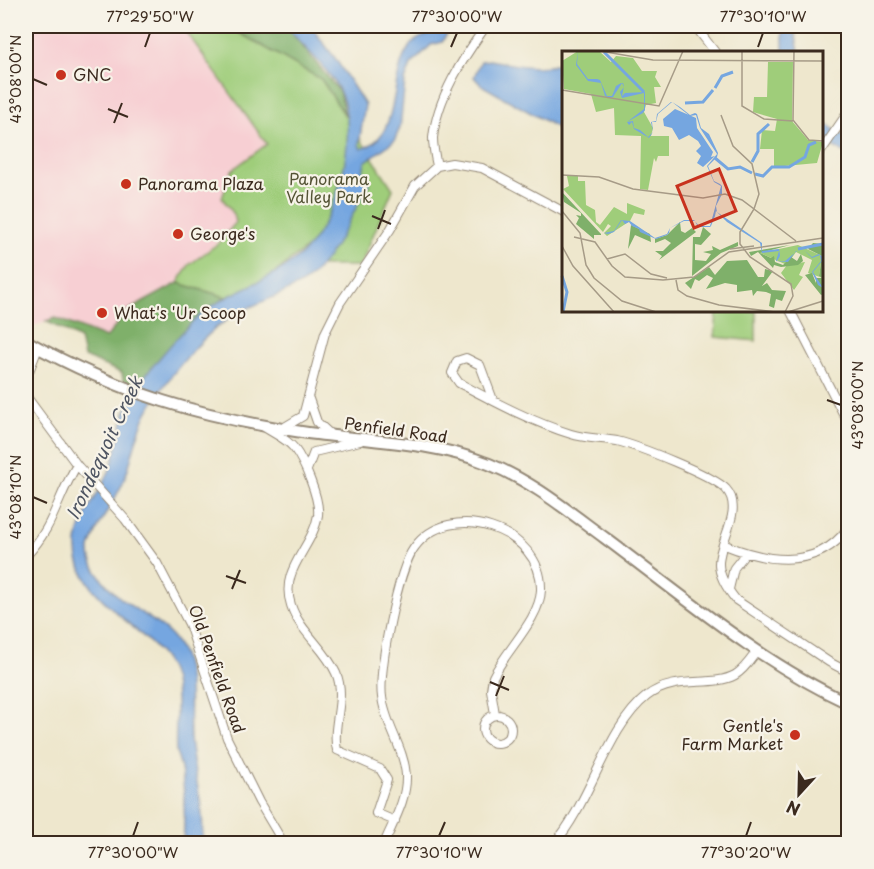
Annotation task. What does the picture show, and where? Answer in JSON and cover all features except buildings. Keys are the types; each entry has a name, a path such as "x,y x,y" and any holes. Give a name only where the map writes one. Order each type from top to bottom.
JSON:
{"main road":[{"name":"Penfield Road","path":"26,341 87,374 178,408 281,429 417,445 459,454 516,477 544,494 757,651 849,703"}],"street":[{"path":"436,166 433,141 439,114 462,61 486,26"},
{"path":"695,26 714,51"},
{"path":"823,148 849,112"},
{"path":"281,429 303,416 321,343 340,303 385,238 414,186 436,166 452,163 482,168 562,211"},
{"path":"791,312 849,423"},
{"path":"26,379 38,348"},
{"path":"493,400 480,365 466,358 458,361 453,373 459,383 493,400 525,416 574,435 626,443 716,482 731,498 733,510 719,564 729,591 736,600 829,662 849,672"},
{"name":"Old Penfield Road","path":"26,396 77,465 124,519 157,564 193,634 207,684 227,738 255,794 284,843"},
{"path":"309,399 317,422 333,436"},
{"path":"262,426 294,448 307,470 318,501 318,517 288,581 291,605 337,675 339,713 334,739 337,750 380,769 387,780 376,813 395,821"},
{"path":"307,470 314,452 364,440"},
{"path":"26,556 42,539 50,526 69,478 77,465"},
{"path":"384,843 403,799 406,776 382,698 382,679 405,565 414,547 429,532 442,526 470,524 508,533 531,554 540,579 537,607 512,643 493,677 491,690 495,714"},
{"path":"725,545 773,560 795,559 814,555 827,548 849,528"},
{"path":"729,591 729,579 734,568 746,553"},
{"path":"554,843 571,822 622,725 648,695 669,685 736,675 757,651"}],"shaded area":[{"name":"Panorama Plaza","path":"26,26 182,26 268,144 222,198 234,214 236,222 231,231 189,265 178,283 127,311 106,338 56,318 26,329"}],"green space":[{"name":"Panorama Valley Park","path":"182,26 227,26 321,79 393,189 360,266 316,266 305,249 264,281 226,297 178,283 189,265 220,242 236,222 234,214 222,198 232,170 267,144"},
{"path":"227,26 286,26 339,91 345,115 321,79"},
{"path":"178,283 226,297 199,316 138,387 123,380 122,373 84,357 80,339 46,321 56,318 106,338 127,311"},
{"path":"717,312 756,312 756,341 715,337"}],"water":[{"path":"286,26 309,26 313,29 365,105 359,144 361,149 374,142 383,133 389,120 402,61 411,44 440,26 452,26 442,42 431,45 411,65 405,81 400,128 394,141 365,162 363,172 369,184 327,258 301,284 239,312 220,325 196,347 155,399 144,419 124,480 100,524 90,549 95,568 112,591 169,633 181,650 185,661 189,686 191,750 203,829 202,843 183,843 184,797 182,772 176,752 176,697 173,676 159,652 86,580 79,562 77,543 85,515 111,466 128,404 149,371 181,333 210,307 272,275 296,259 310,245 333,205 346,157 346,111 335,83"},
{"path":"783,26 794,26 799,51 783,51"},
{"path":"490,60 537,67 562,62 562,130 481,85 474,77 481,61"},
{"path":"823,123 848,138 848,154 823,142"}],"place":[{"name":"GNC","path":"61,75"},
{"name":"Panorama Plaza","path":"126,184"},
{"name":"George's","path":"178,234"},
{"name":"What's 'Ur Scoop","path":"102,313"},
{"name":"Gentle's Farm Market","path":"795,735"}],"water label":[{"name":"Irondequoit Creek","path":"105,448"}]}
